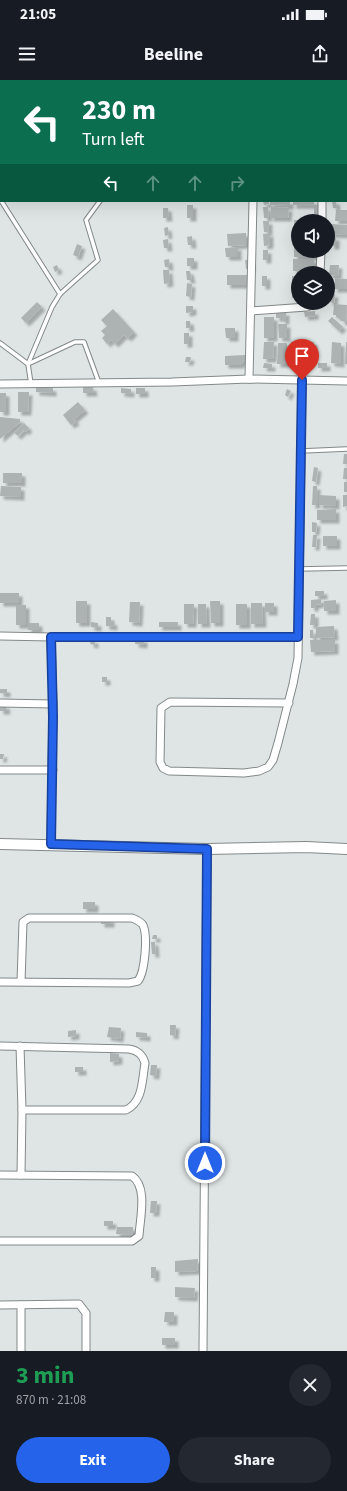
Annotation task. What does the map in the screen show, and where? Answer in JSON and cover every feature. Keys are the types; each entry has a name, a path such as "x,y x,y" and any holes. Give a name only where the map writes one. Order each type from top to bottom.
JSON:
{"street":[{"path":"249,379 252,311 253,202"},
{"path":"322,202 322,214"},
{"path":"252,311 291,308"},
{"path":"0,384 172,382 249,379 347,380"},
{"path":"289,703 170,702 161,708 160,762 163,768 169,771 244,773 259,771 268,767 273,760 289,703 298,658 302,380"},
{"path":"0,636 298,637"},
{"path":"51,637 53,704 51,844"},
{"path":"0,703 53,704"},
{"path":"0,770 52,770"},
{"path":"0,844 51,844 207,849 289,847 347,849"},
{"path":"203,1351 207,849"},
{"path":"0,982 129,983 138,981 143,975 145,938 143,926 140,922 132,918 30,918 25,920 23,922 21,982"},
{"path":"0,1046 129,1049 139,1053 145,1063 138,1102 134,1107 126,1110 22,1110"},
{"path":"20,1046 22,1110 21,1175"},
{"path":"0,1175 132,1176 138,1180 141,1188 139,1236 132,1241 0,1241"},
{"path":"0,1305 79,1304 86,1313 86,1351"},
{"path":"21,1305 21,1351"}],"lane":[{"path":"1,202 60,294"},
{"path":"31,384 28,364 52,307 60,294 98,260 86,220 99,202"},
{"path":"28,364 74,342 84,342 99,383"},
{"path":"0,343 28,364"},
{"path":"301,451 347,449"},
{"path":"299,570 347,568"}],"building":[{"path":"263,202 269,202 269,204 264,205"},
{"path":"270,202 290,202 290,206 270,205"},
{"path":"293,202 314,202 314,205 293,205"},
{"path":"332,202 336,202 337,208 333,208"},
{"path":"187,205 193,205 193,218 187,218"},
{"path":"314,205 319,205 319,214 314,214"},
{"path":"263,207 268,207 269,218 264,218"},
{"path":"271,207 289,208 288,218 270,218"},
{"path":"163,208 168,208 169,218 163,218"},
{"path":"336,210 347,210 347,221 335,221"},
{"path":"263,221 269,221 269,232 264,232"},
{"path":"335,224 347,225 347,235 335,234"},
{"path":"168,227 169,235 165,236 164,228"},
{"path":"246,233 246,245 228,246 227,234"},
{"path":"270,233 270,245 264,246 263,234"},
{"path":"192,236 193,245 188,245 187,237"},
{"path":"168,239 169,248 164,248 163,240"},
{"path":"77,244 82,246 78,257 73,255"},
{"path":"238,247 238,257 226,257 225,248"},
{"path":"263,250 268,250 268,260 263,260"},
{"path":"187,258 194,258 194,266 187,266"},
{"path":"169,259 170,267 165,267 164,260"},
{"path":"293,259 314,259 314,266 293,266"},
{"path":"245,260 251,260 252,269 246,269"},
{"path":"57,265 59,270 55,272 53,267"},
{"path":"339,265 338,276 335,276 335,266 330,266"},
{"path":"163,270 169,270 170,283 164,284"},
{"path":"186,271 190,271 192,280 187,280"},
{"path":"227,275 247,275 248,285 227,285"},
{"path":"262,276 267,276 267,286 262,286"},
{"path":"335,278 347,279 347,289 335,289"},
{"path":"187,283 192,284 191,297 186,296"},
{"path":"37,302 42,307 26,323 21,318"},
{"path":"335,304 347,305 346,322 341,321 341,317 336,317 336,315 333,315"},
{"path":"186,306 193,306 193,312 186,313"},
{"path":"113,309 134,332 128,338 124,335 115,344 111,340 107,344 102,338 105,335 101,331 107,326 101,320"},
{"path":"315,311 315,316 305,317 304,312"},
{"path":"276,312 286,312 286,321 282,321 282,318 276,318"},
{"path":"264,317 274,317 274,338 264,338"},
{"path":"332,317 343,327 339,331 328,321"},
{"path":"186,321 190,321 191,328 186,328"},
{"path":"278,324 287,324 287,338 279,338"},
{"path":"225,328 235,328 235,338 226,338"},
{"path":"184,333 189,333 189,344 184,344"},
{"path":"264,342 274,342 273,359 263,359"},
{"path":"291,342 301,342 300,362 290,362"},
{"path":"304,342 314,342 313,356 304,356"},
{"path":"332,342 341,343 341,364 331,363"},
{"path":"346,342 347,364 345,364"},
{"path":"278,343 287,343 287,364 277,364"},
{"path":"245,355 245,360 240,365 225,365 225,356"},
{"path":"186,357 191,357 190,362 185,362"},
{"path":"264,363 272,364 272,368 263,368"},
{"path":"318,363 327,363 327,368 318,368"},
{"path":"36,387 53,388 53,393 36,392"},
{"path":"83,387 93,387 94,393 83,393"},
{"path":"121,388 131,389 131,394 121,393"},
{"path":"136,388 145,388 145,394 136,394"},
{"path":"287,389 291,391 288,397 285,395"},
{"path":"18,392 29,392 28,412 18,412"},
{"path":"0,393 6,393 6,412 0,412"},
{"path":"78,402 85,410 74,419 76,422 71,425 63,415"},
{"path":"0,417 20,419 20,422 0,439"},
{"path":"24,423 29,428 26,432 24,430 18,436 14,433"},
{"path":"344,454 347,454 347,464 343,464"},
{"path":"314,467 318,468 316,482 312,481"},
{"path":"344,468 347,468 347,479 343,479"},
{"path":"3,473 22,473 22,483 3,483"},
{"path":"344,482 347,482 347,492 344,492"},
{"path":"1,486 21,487 21,497 0,496"},
{"path":"313,486 317,486 317,505 312,505"},
{"path":"319,495 336,496 336,506 319,505"},
{"path":"343,495 347,495 347,506 343,507"},
{"path":"336,509 336,520 317,520 317,510"},
{"path":"312,522 317,523 316,532 312,532"},
{"path":"313,535 317,535 316,547 312,547"},
{"path":"323,536 337,536 337,546 323,546"},
{"path":"315,591 324,591 324,596 315,596"},
{"path":"0,593 19,593 19,603 0,603"},
{"path":"321,599 321,604 315,605 315,608 311,608 311,600"},
{"path":"336,600 336,611 324,611 324,601"},
{"path":"76,601 87,601 87,623 76,623"},
{"path":"210,601 220,601 220,623 211,623"},
{"path":"130,602 140,602 139,623 129,622"},
{"path":"251,603 262,603 263,624 251,624"},
{"path":"265,603 274,603 274,612 265,612"},
{"path":"184,604 194,604 193,624 184,624"},
{"path":"198,604 206,604 207,624 198,624"},
{"path":"236,604 247,604 247,625 236,625"},
{"path":"16,605 26,605 26,625 16,625"},
{"path":"311,614 315,614 315,625 310,625"},
{"path":"106,617 111,617 111,622 114,622 114,627 106,626"},
{"path":"91,622 98,623 98,628 91,627"},
{"path":"159,622 178,622 178,627 159,627"},
{"path":"28,623 39,623 39,630 28,630"},
{"path":"334,626 335,637 316,638 316,627"},
{"path":"310,630 313,630 314,638 310,638"},
{"path":"136,639 144,639 144,645 135,644"},
{"path":"91,640 95,640 95,645 90,644"},
{"path":"310,640 335,640 335,651 311,652"},
{"path":"102,677 107,677 107,682 102,682"},
{"path":"0,689 7,689 7,694 0,693"},
{"path":"6,705 7,711 0,711 0,706"},
{"path":"0,754 4,754 3,759 0,759"},
{"path":"83,902 95,902 95,909 83,909"},
{"path":"101,919 111,919 111,924 101,924"},
{"path":"153,935 157,935 157,939 152,939"},
{"path":"151,942 155,942 156,954 152,954"},
{"path":"170,1025 176,1025 175,1036 170,1035"},
{"path":"109,1027 121,1028 120,1039 107,1037"},
{"path":"76,1030 76,1036 68,1037 68,1031"},
{"path":"136,1032 147,1033 147,1038 136,1037"},
{"path":"110,1053 119,1054 119,1061 110,1062"},
{"path":"151,1065 157,1065 156,1076 150,1075"},
{"path":"75,1067 83,1067 83,1072 75,1072"},
{"path":"151,1201 157,1201 156,1213 150,1213"},
{"path":"104,1221 113,1221 113,1226 104,1226"},
{"path":"117,1227 133,1227 133,1235 116,1234"},
{"path":"198,1259 197,1271 175,1272 175,1261"},
{"path":"151,1267 156,1267 156,1278 151,1278"},
{"path":"175,1287 195,1288 194,1298 175,1297"},
{"path":"165,1312 174,1312 174,1322 164,1322"},
{"path":"162,1338 175,1338 175,1345 162,1345"}],"route":[{"path":"205,1163 207,849 51,844 53,717 51,637 298,637 302,380"}]}
